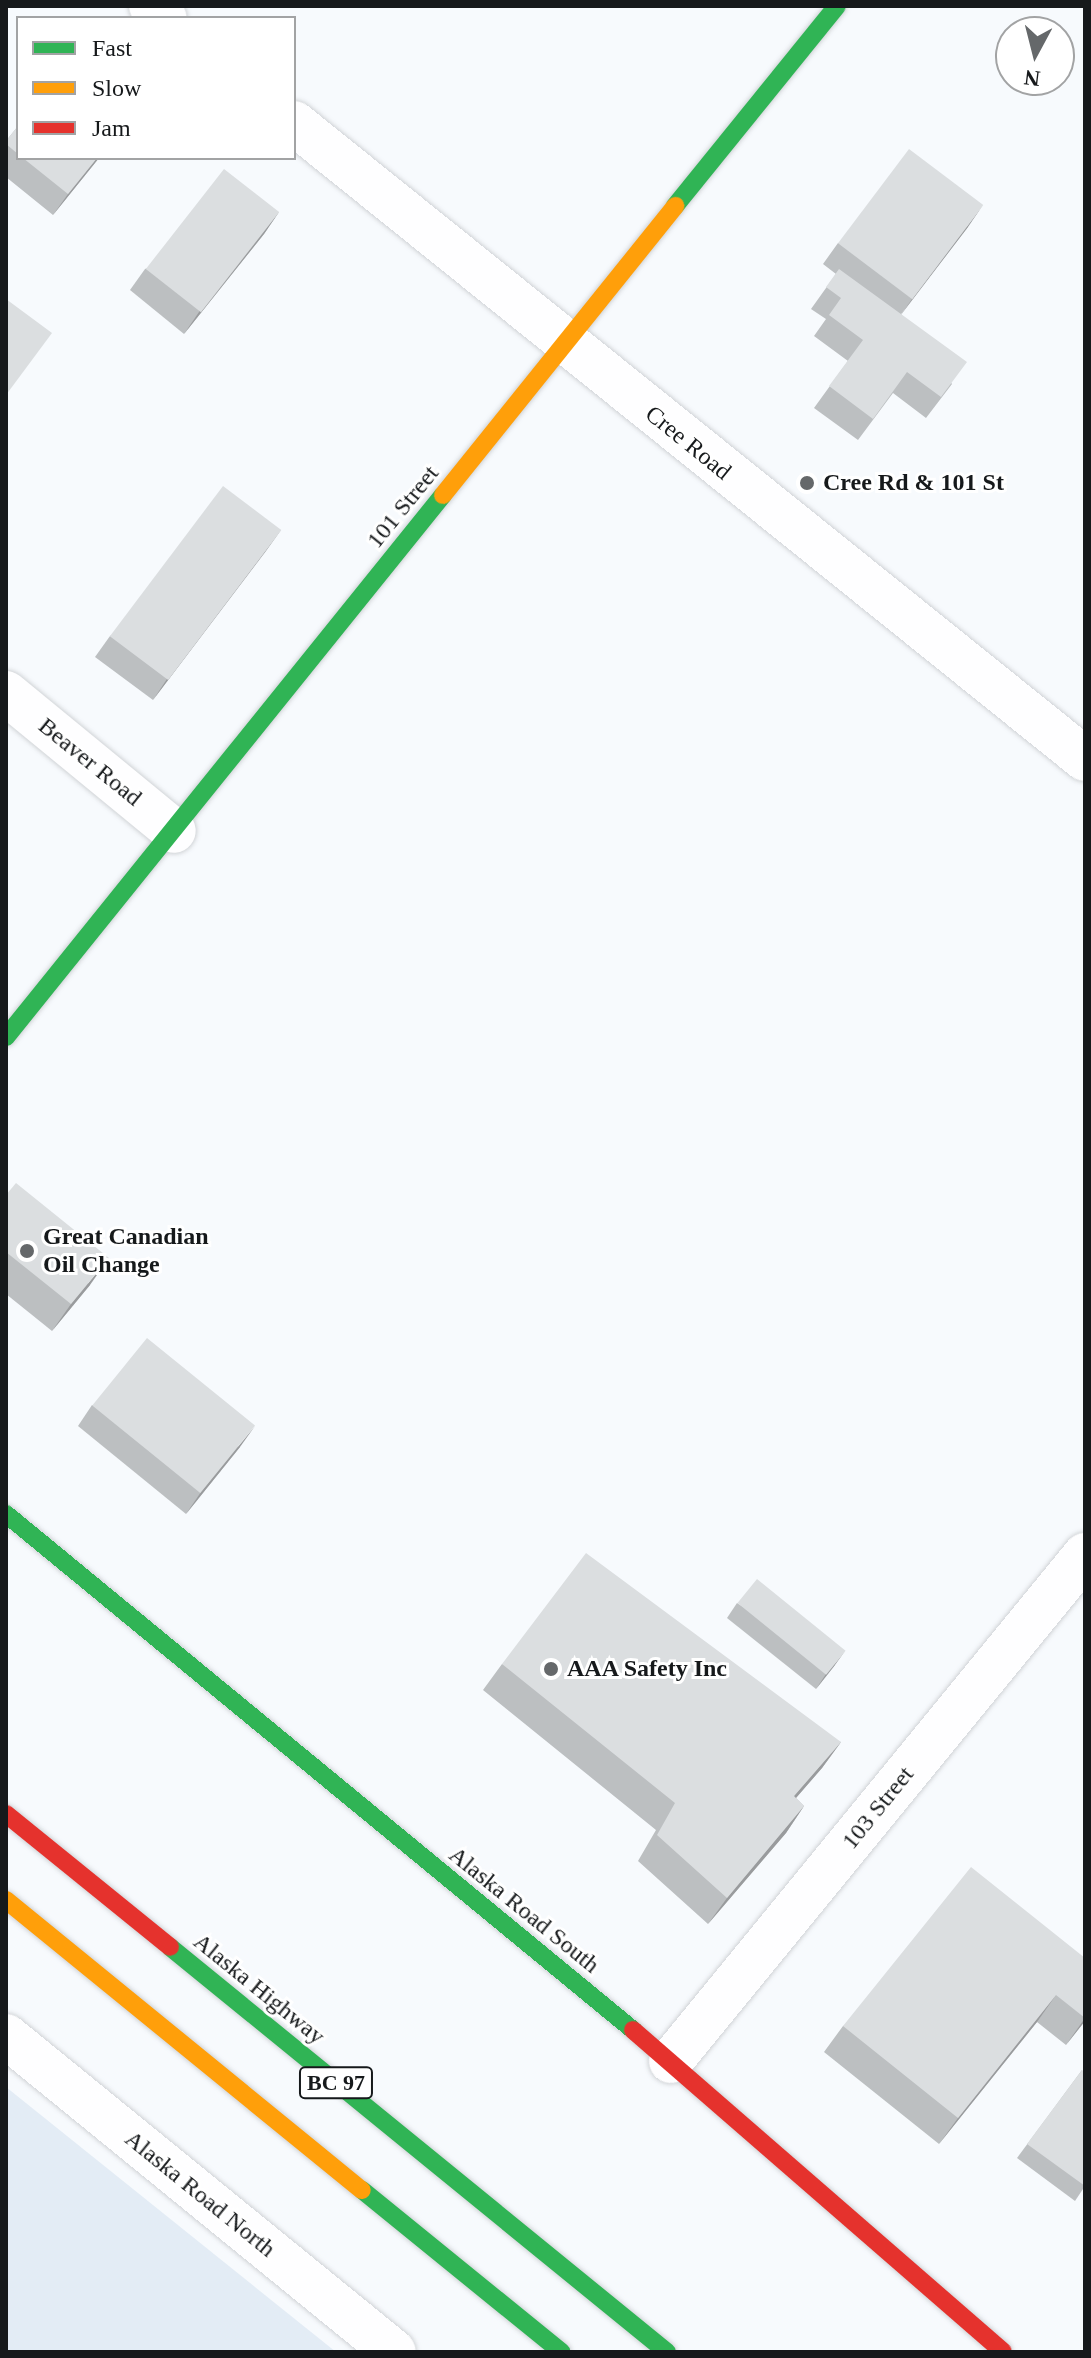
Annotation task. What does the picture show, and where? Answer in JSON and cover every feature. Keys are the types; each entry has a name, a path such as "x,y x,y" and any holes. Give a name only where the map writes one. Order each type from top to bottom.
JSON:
{"main road":[{"name":"101 Street","path":"6,1037 837,6"},
{"name":"Alaska Road South","path":"6,1514 671,2061 1003,2352"},
{"name":"Alaska Highway","path":"6,1814 667,2352"},
{"name":"BC 97","path":"6,1900 561,2352"}],"street":[{"name":"Cree Road","path":"296,125 564,344 1085,759"},
{"name":"Beaver Road","path":"6,693 174,831"},
{"name":"103 Street","path":"671,2061 1085,1555"},
{"name":"Alaska Road North","path":"6,2036 394,2352"}],"shaded area":[{"path":"6,2087 336,2352 6,2352"}],"building":[{"path":"16,128 16,152 6,141"},
{"path":"909,149 983,205 912,299 838,243"},
{"path":"26,160 95,160 68,194"},
{"path":"224,169 279,212 201,312 146,269"},
{"path":"839,269 967,362 941,397 907,372 873,419 829,386 863,340 829,315 841,298 826,287"},
{"path":"6,299 52,333 6,395"},
{"path":"223,486 281,530 168,680 110,636"},
{"path":"16,1183 109,1258 71,1304 6,1252 6,1195"},
{"path":"147,1338 255,1425 200,1493 92,1406"},
{"path":"586,1553 841,1742 794,1796 804,1806 727,1898 657,1835 675,1803 502,1664"},
{"path":"757,1579 846,1651 826,1675 737,1603"},
{"path":"971,1867 1085,1958 1085,2018 1056,1995 958,2118 843,2026"},
{"path":"1082,2070 1085,2072 1085,2186 1027,2144"}],"traffic: fast":[{"path":"675,206 837,6"},
{"path":"6,1037 443,495"},
{"path":"6,1514 633,2030"},
{"path":"170,1947 667,2352"},
{"path":"362,2190 561,2352"}],"traffic: slow":[{"path":"443,495 675,206"},
{"path":"6,1900 362,2190"}],"traffic: jam":[{"path":"6,1814 170,1947"},
{"path":"633,2030 1003,2352"}],"place":[{"name":"Cree Rd & 101 St","path":"807,483"},
{"name":"Great Canadian Oil Change","path":"27,1251"},
{"name":"AAA Safety Inc","path":"551,1669"}]}
